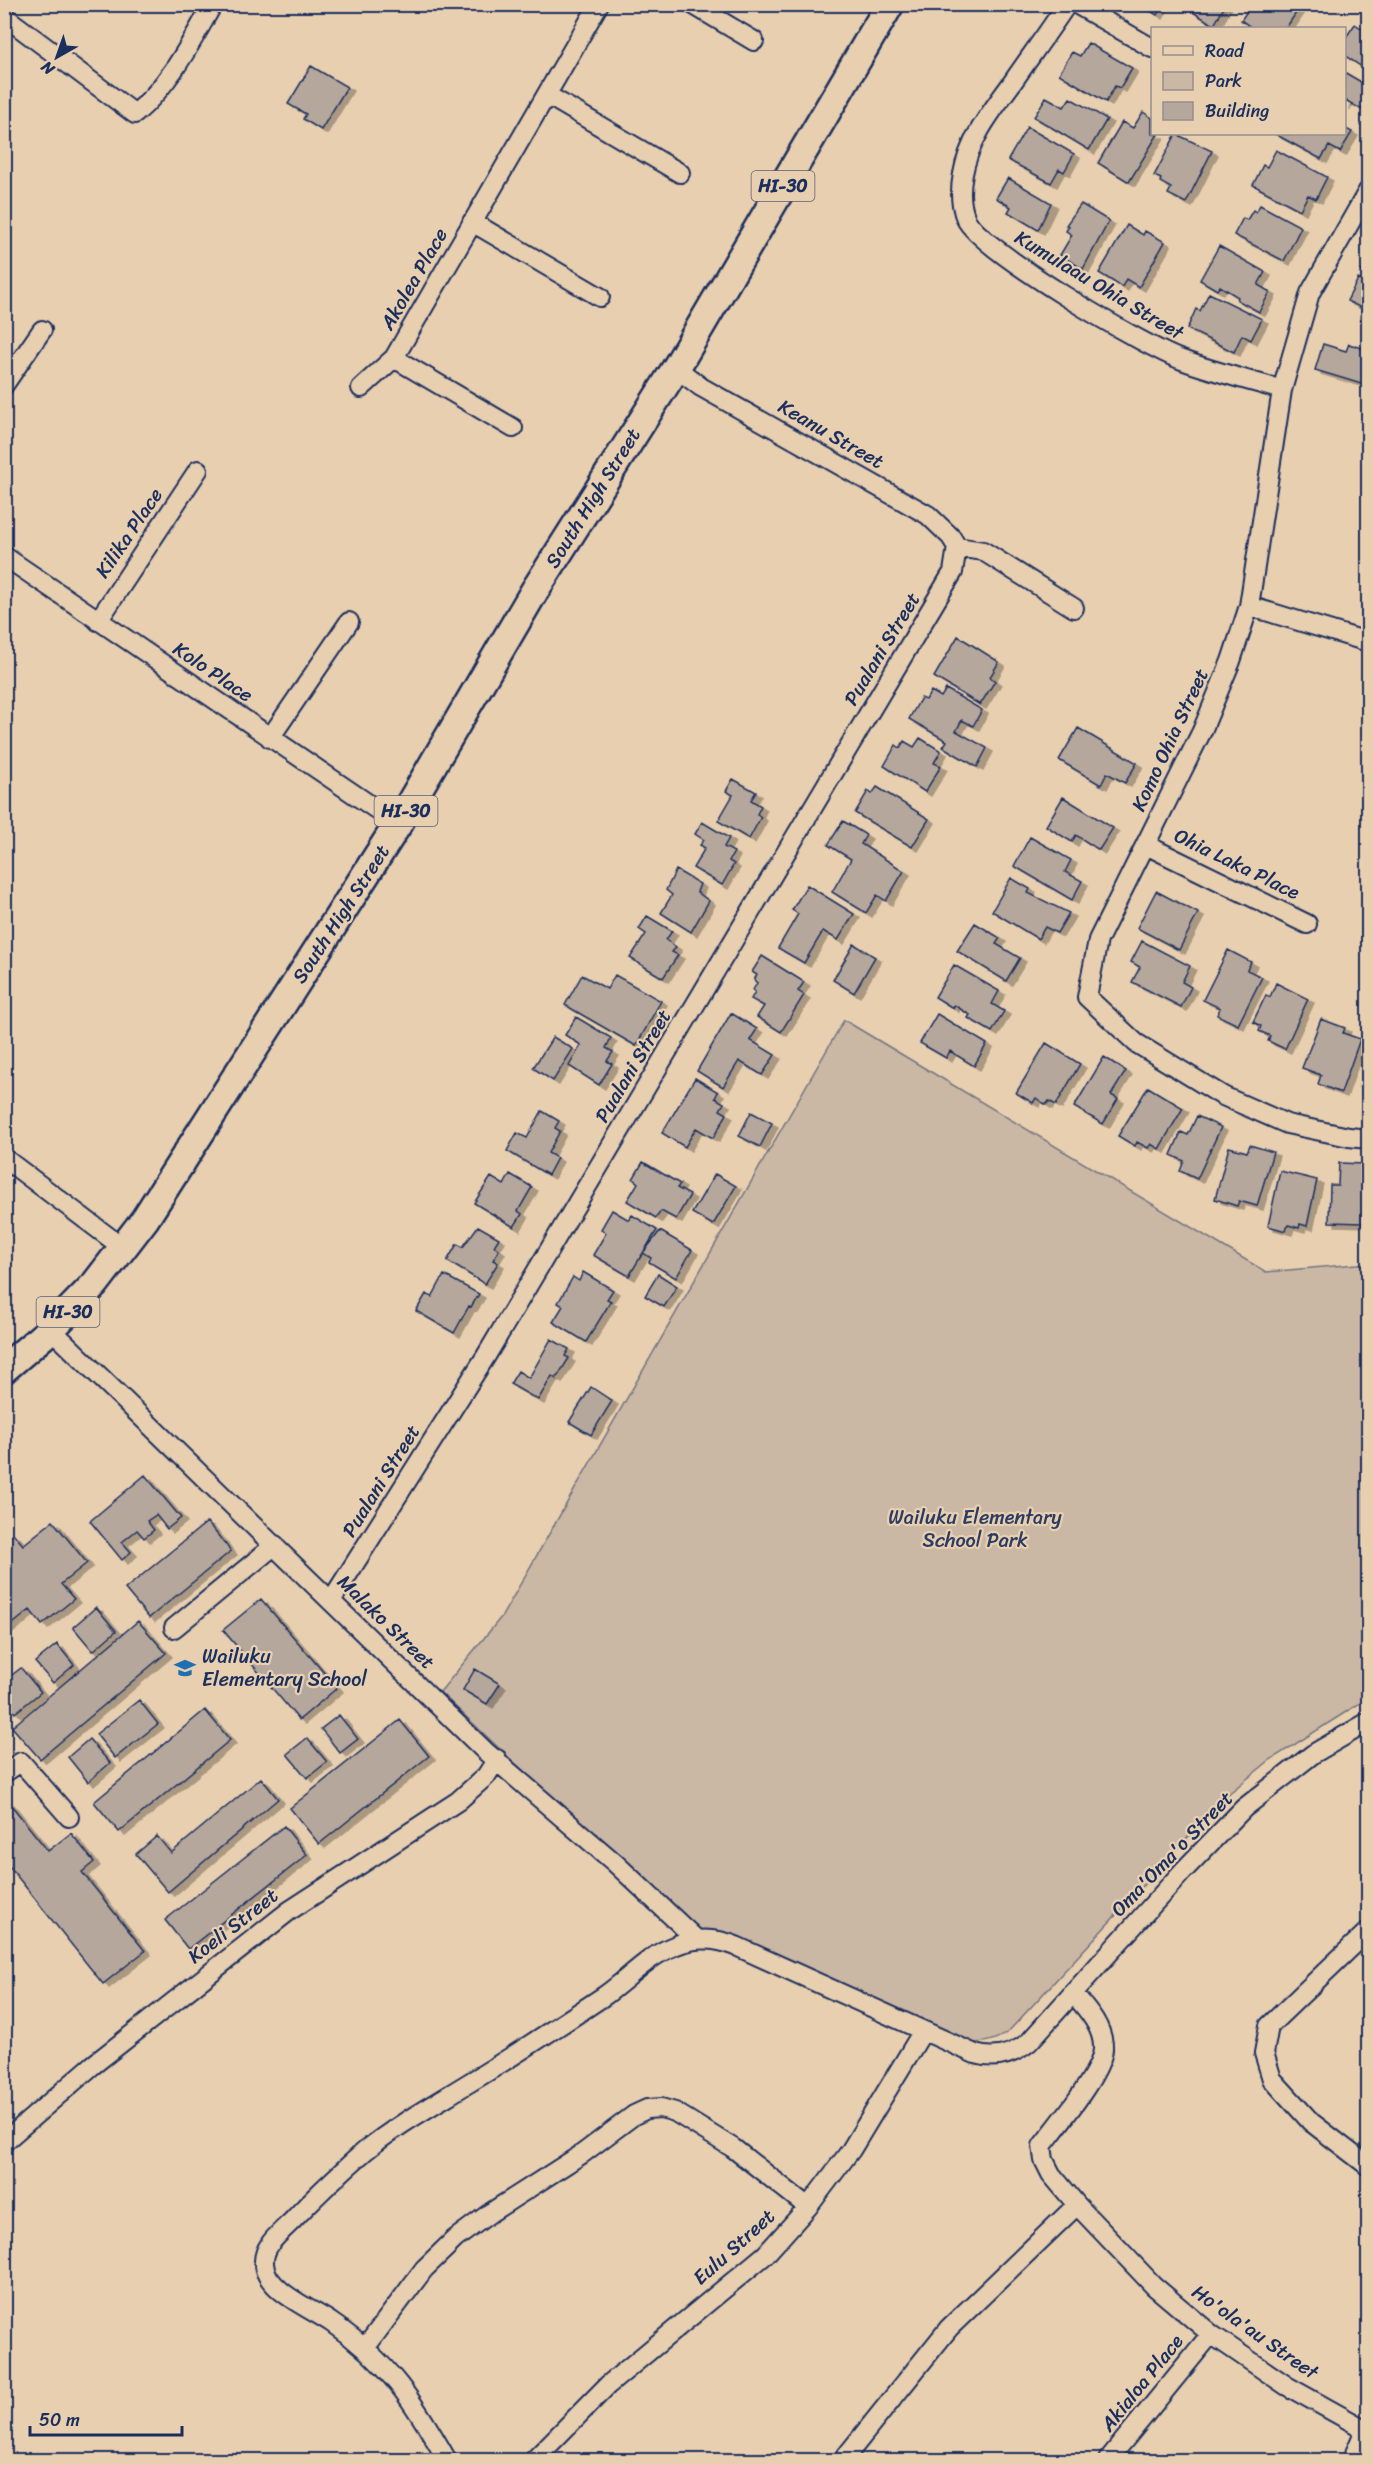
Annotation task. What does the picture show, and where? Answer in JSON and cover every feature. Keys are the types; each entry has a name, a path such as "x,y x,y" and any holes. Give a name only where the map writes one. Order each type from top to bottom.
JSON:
{"main road":[{"name":"HI-30","path":"676,368 890,4"},
{"name":"South High Street","path":"4,1369 51,1329 94,1284 145,1219 398,824 535,590 676,368"}],"street":[{"path":"4,16 135,114 168,81 213,4"},
{"path":"692,4 754,41"},
{"name":"Kumulaau Ohia Street","path":"1067,4 979,129 967,154 962,176 961,199 967,221 986,242 1018,266 1117,326 1180,360 1282,390"},
{"path":"1076,4 1151,47"},
{"name":"Akolea Place","path":"361,388 394,358 547,95 595,6"},
{"path":"547,95 680,173"},
{"name":"Komo Ohia Street","path":"1368,191 1310,293 1282,390 1249,606 1231,660 1202,731 1098,940 1087,997 1136,1043 1223,1096 1287,1124 1368,1139"},
{"name":"Akolea Place","path":"472,222 600,297"},
{"path":"4,385 42,330"},
{"name":"Akolea Place","path":"394,358 513,428"},
{"name":"Keanu Street","path":"676,368 701,387 928,515 951,537 957,547"},
{"name":"Kilika Place","path":"98,621 198,470"},
{"path":"957,547 983,551 1074,608"},
{"name":"Pualani Street","path":"331,1601 486,1356 804,825 953,572 957,547"},
{"name":"Kolo Place","path":"4,556 398,824"},
{"path":"1249,606 1368,642"},
{"path":"270,738 349,622"},
{"name":"Ohia Laka Place","path":"1146,845 1307,924"},
{"path":"4,1158 122,1247"},
{"name":"Malako Street","path":"51,1329 444,1711 624,1871 697,1940"},
{"path":"174,1628 275,1545"},
{"name":"Oma'Oma'o Street","path":"923,2031 975,2054 986,2056 1010,2054 1029,2042 1183,1871 1244,1808 1313,1754 1368,1724"},
{"name":"Koeli Street","path":"4,2142 93,2065 289,1911 458,1801 491,1771 497,1759"},
{"path":"4,1773 21,1762 69,1817"},
{"path":"1368,1931 1269,2026 1264,2053 1272,2079 1311,2122 1368,2166"},
{"path":"447,2460 419,2411 399,2384 365,2348 342,2329 270,2283 265,2273 266,2251 272,2242 328,2184 367,2150 416,2115 606,1995 661,1952 676,1944 697,1940 719,1941 736,1946 923,2031"},
{"name":"Ho'ola'au Street","path":"1073,1993 1089,2011 1099,2029 1103,2049 1092,2076 1042,2146 1044,2160 1051,2174 1077,2205 1154,2286 1211,2334 1287,2386 1367,2430"},
{"name":"Eulu Street","path":"534,2460 608,2385 765,2255 808,2207 851,2150 923,2031"},
{"path":"365,2348 424,2269 455,2239 490,2213 582,2154 634,2115 647,2109 661,2108 675,2112 733,2148 808,2207"},
{"path":"843,2460 949,2328 1077,2205"},
{"name":"Akialoa Place","path":"1108,2460 1211,2334"},
{"path":"1352,2460 1367,2430"}],"green space":[{"name":"Wailuku Elementary School Park","path":"844,1020 1266,1272 1368,1263 1368,1698 1270,1760 1226,1796 1008,2032 999,2038 984,2042 968,2043 691,1931 440,1692 502,1616"}],"building":[{"path":"1139,4 1163,4 1157,15"},
{"path":"1195,4 1226,4 1214,25 1191,11"},
{"path":"1252,4 1302,4 1287,27 1251,27 1241,20"},
{"path":"1355,24 1368,33 1368,63 1366,61 1362,67 1346,56 1346,37"},
{"path":"1088,43 1132,68 1120,88 1115,86 1106,102 1059,74 1072,52 1080,56"},
{"path":"311,66 347,87 321,130 303,119 306,114 288,104"},
{"path":"1346,73 1368,86 1368,104 1364,111 1347,101"},
{"path":"1046,97 1064,107 1070,98 1107,119 1089,150 1034,117"},
{"path":"1143,112 1151,117 1151,135 1157,135 1129,182 1098,163 1122,122 1133,128"},
{"path":"1027,127 1074,154 1064,172 1059,169 1051,183 1008,160"},
{"path":"1346,129 1352,132 1340,152 1329,146 1321,159 1277,135 1346,135"},
{"path":"1175,135 1212,151 1186,203 1168,194 1171,188 1154,176"},
{"path":"1276,150 1327,177 1316,199 1308,195 1300,210 1253,185 1263,165 1267,167"},
{"path":"1008,178 1051,203 1038,230 1008,212 1011,207 996,198"},
{"path":"1081,204 1109,221 1083,269 1060,255 1072,235 1066,231 1069,226 1066,225"},
{"path":"1260,205 1301,227 1284,261 1234,235 1243,218 1247,220 1253,210 1256,212"},
{"path":"1127,225 1143,235 1145,231 1165,242 1139,287 1126,279 1122,287 1099,273"},
{"path":"1219,246 1265,272 1258,285 1270,292 1259,312 1237,300 1238,297 1220,286 1217,290 1200,280"},
{"path":"1368,258 1368,277 1361,273"},
{"path":"1358,279 1368,285 1368,324 1361,320 1366,310 1347,301"},
{"path":"1209,293 1262,319 1251,340 1242,335 1234,352 1187,329 1196,309 1200,311"},
{"path":"1323,344 1346,351 1349,344 1368,350 1368,386 1315,370"},
{"path":"958,636 999,662 990,677 995,681 980,705 934,677"},
{"path":"946,689 982,710 973,726 962,720 956,731 987,748 977,767 943,747 947,741 909,719 921,698 926,700 931,691 941,697"},
{"path":"1078,728 1137,763 1125,783 1107,773 1101,785 1059,760"},
{"path":"920,738 941,751 934,763 941,766 925,792 884,766 896,745 900,748 904,741 914,747"},
{"path":"733,779 756,792 751,800 761,806 757,814 761,817 749,839 718,821 733,795 726,791"},
{"path":"877,787 929,819 912,847 855,813 868,791 872,794"},
{"path":"1063,797 1113,828 1099,850 1076,835 1072,842 1046,826"},
{"path":"843,821 866,835 861,844 904,871 886,901 877,895 866,913 832,892 851,859 828,845"},
{"path":"702,822 729,838 724,847 734,852 729,861 734,864 722,885 693,868 705,848 700,845 704,840 695,834"},
{"path":"1030,837 1071,860 1065,872 1082,881 1072,900 1014,866"},
{"path":"676,870 700,884 697,892 709,901 691,932 661,913 672,895 666,890"},
{"path":"1011,878 1030,889 1028,893 1069,913 1057,933 1045,927 1038,939 992,911"},
{"path":"807,885 854,914 838,940 823,931 804,963 778,948 798,914 792,910"},
{"path":"1156,891 1198,913 1179,950 1137,928"},
{"path":"647,916 672,931 666,940 676,947 672,952 678,955 663,978 630,958 646,934 639,929"},
{"path":"975,923 1000,938 996,944 1020,958 1006,981 957,951"},
{"path":"1142,941 1190,966 1182,982 1191,987 1181,1007 1132,982 1140,967 1131,962"},
{"path":"854,944 875,957 854,993 833,980"},
{"path":"1228,950 1251,962 1247,970 1262,977 1238,1025 1217,1015 1220,1008 1203,1000"},
{"path":"762,956 804,982 798,991 804,995 781,1032 757,1017 764,1006 751,999 757,983 754,980 757,975 752,972"},
{"path":"954,965 999,991 992,1004 1004,1011 992,1032 968,1018 970,1015 954,1005 953,1008 935,997"},
{"path":"582,975 607,989 615,975 661,1001 636,1046 565,1005"},
{"path":"1276,983 1308,999 1285,1049 1268,1041 1270,1036 1259,1031 1261,1026 1253,1022 1266,995 1270,997"},
{"path":"731,1013 757,1029 750,1040 775,1055 762,1075 739,1061 723,1087 697,1071"},
{"path":"937,1014 987,1044 974,1066 950,1051 946,1058 920,1043"},
{"path":"576,1017 611,1038 606,1048 613,1052 607,1061 612,1064 599,1085 569,1066 581,1045 565,1035"},
{"path":"1321,1019 1345,1028 1343,1033 1360,1039 1341,1093 1318,1084 1321,1075 1302,1068"},
{"path":"553,1037 573,1049 553,1081 533,1068"},
{"path":"1046,1043 1080,1064 1056,1105 1049,1101 1046,1105 1036,1098 1033,1103 1016,1093"},
{"path":"1368,1054 1368,1090 1359,1087"},
{"path":"1104,1057 1126,1071 1111,1095 1118,1099 1103,1124 1074,1107"},
{"path":"695,1078 718,1092 715,1098 724,1103 720,1110 727,1114 713,1138 696,1128 685,1147 662,1133"},
{"path":"1148,1087 1183,1108 1159,1149 1151,1144 1148,1148 1137,1142 1135,1146 1118,1136"},
{"path":"542,1111 559,1121 555,1128 560,1131 548,1153 557,1158 548,1175 507,1151 517,1133 527,1138"},
{"path":"751,1112 772,1123 760,1147 739,1136"},
{"path":"1197,1116 1221,1127 1197,1179 1180,1171 1184,1161 1171,1155 1181,1132 1188,1135"},
{"path":"1250,1145 1273,1152 1257,1206 1239,1201 1237,1206 1215,1199 1229,1147 1247,1152"},
{"path":"643,1162 680,1184 677,1188 690,1195 676,1219 661,1211 656,1218 627,1201 638,1183 633,1179"},
{"path":"1339,1163 1365,1164 1363,1223 1329,1222 1330,1185 1338,1185"},
{"path":"1280,1171 1317,1180 1307,1226 1300,1224 1299,1228 1288,1225 1286,1231 1268,1226"},
{"path":"510,1174 532,1187 518,1211 522,1214 514,1227 474,1203 491,1177 504,1185"},
{"path":"715,1174 736,1186 713,1225 692,1213"},
{"path":"612,1210 629,1220 632,1215 657,1230 629,1276 593,1255 606,1233 601,1229"},
{"path":"478,1226 499,1238 494,1246 499,1250 493,1260 498,1263 485,1284 447,1261 457,1244 463,1247"},
{"path":"660,1231 692,1250 676,1278 649,1262 651,1258 643,1253"},
{"path":"583,1272 613,1290 607,1299 611,1301 586,1342 553,1322 563,1306 558,1303 573,1277 579,1281"},
{"path":"658,1274 677,1286 664,1307 645,1296"},
{"path":"444,1275 479,1294 471,1307 469,1306 454,1333 416,1311 426,1294 432,1297"},
{"path":"551,1339 569,1349 565,1356 569,1358 556,1379 552,1376 538,1400 510,1384 518,1371 529,1378"},
{"path":"591,1387 612,1401 591,1435 569,1422"},
{"path":"145,1475 181,1518 167,1529 156,1515 147,1521 154,1530 144,1538 137,1530 122,1542 131,1552 122,1560 90,1521"},
{"path":"53,1521 87,1563 61,1584 74,1599 42,1625 30,1610 4,1631 4,1540 13,1533 23,1545"},
{"path":"207,1522 231,1551 149,1618 125,1589"},
{"path":"261,1599 337,1688 299,1720 223,1630"},
{"path":"96,1607 116,1631 93,1651 73,1627"},
{"path":"138,1621 166,1653 40,1759 12,1727"},
{"path":"57,1644 74,1665 53,1683 35,1662"},
{"path":"21,1668 41,1692 15,1713 4,1700 4,1681"},
{"path":"475,1669 500,1684 487,1704 463,1690"},
{"path":"139,1700 158,1724 115,1758 96,1734"},
{"path":"205,1710 230,1740 119,1832 94,1802"},
{"path":"339,1715 358,1739 340,1753 321,1729"},
{"path":"400,1720 429,1756 319,1844 290,1808"},
{"path":"307,1738 327,1762 307,1778 287,1754"},
{"path":"89,1739 110,1763 88,1782 68,1757"},
{"path":"261,1778 278,1799 168,1892 136,1854 157,1836 171,1853"},
{"path":"8,1801 48,1851 71,1833 94,1862 82,1872 145,1951 103,1984 4,1860 4,1804"},
{"path":"284,1826 307,1855 188,1949 165,1920"}],"place":[{"name":"Wailuku Elementary School","path":"185,1668"}]}
